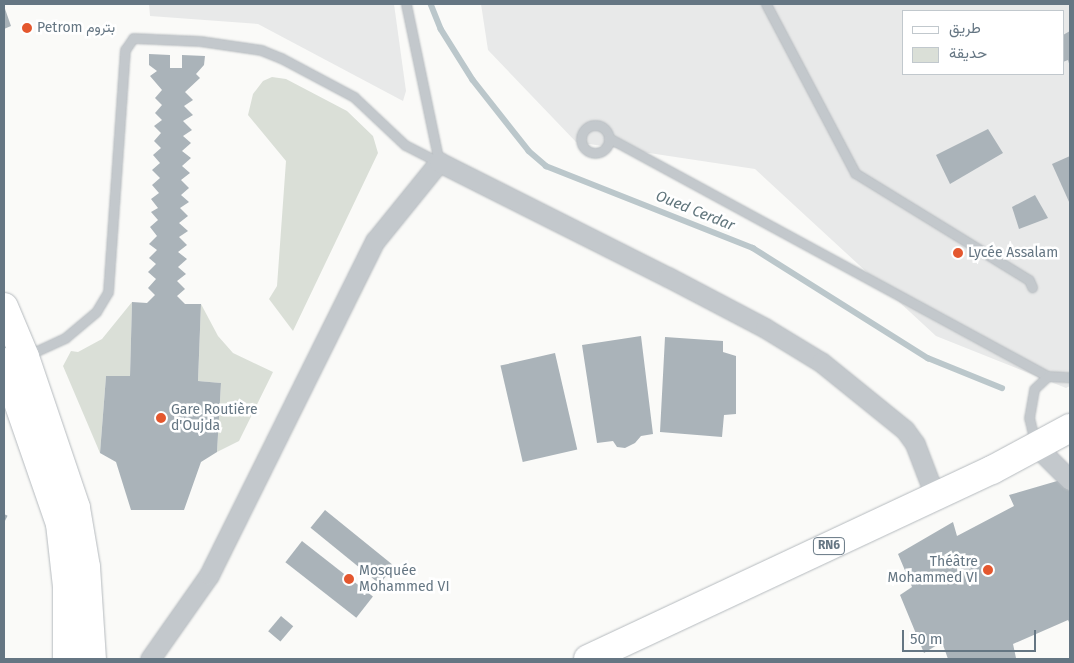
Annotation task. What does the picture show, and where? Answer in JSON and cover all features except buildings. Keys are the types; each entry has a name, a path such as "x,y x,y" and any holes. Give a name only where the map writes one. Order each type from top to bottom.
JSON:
{"main road":[{"path":"4,307 11,361 60,524 67,586 66,659"},
{"path":"11,361 81,531 91,622 92,659"},
{"name":"RN6","path":"588,659 935,496 1054,436"}],"street":[{"path":"150,659 209,576 375,240 439,162 668,276 765,328 821,362 905,430 915,444 935,496"},
{"path":"1054,436 1070,480"}],"lane":[{"path":"406,4 439,162"},
{"path":"766,4 855,173 1029,280 1032,287"},
{"path":"11,361 65,338 96,312 108,292 125,50 136,37 233,46 281,58 354,97 405,145 439,162"},
{"path":"610,138 1048,376 1070,377"},
{"path":"1048,376 1034,389 1030,401 1029,418 1054,436"}],"shaded area":[{"path":"149,4 394,4 406,91 403,101 258,24 150,16"},
{"name":"Lycée Assalam","path":"481,4 1070,4 1070,386 1066,388 936,336 755,169 576,142 488,50"}],"green space":[{"path":"272,77 286,79 347,111 373,136 378,153 293,331 269,299 277,286 286,161 248,115 253,94 263,81"},
{"path":"132,302 130,376 106,376 100,453 63,366 71,351 78,352 102,339"},
{"path":"201,304 218,336 233,353 273,372 239,441 217,452 221,383 198,381"}],"waterway":[{"name":"Oued Cerdar","path":"431,4 441,29 473,80 529,151 546,166 753,248 928,358 1002,388"}],"place":[{"name":"Petrom بتروم","path":"27,28"},
{"name":"Lycée Assalam","path":"958,253"},
{"name":"Gare Routière d'Oujda","path":"161,418"},
{"name":"Théâtre Mohammed VI","path":"988,570"},
{"name":"Mosquée Mohammed VI","path":"349,579"}]}
